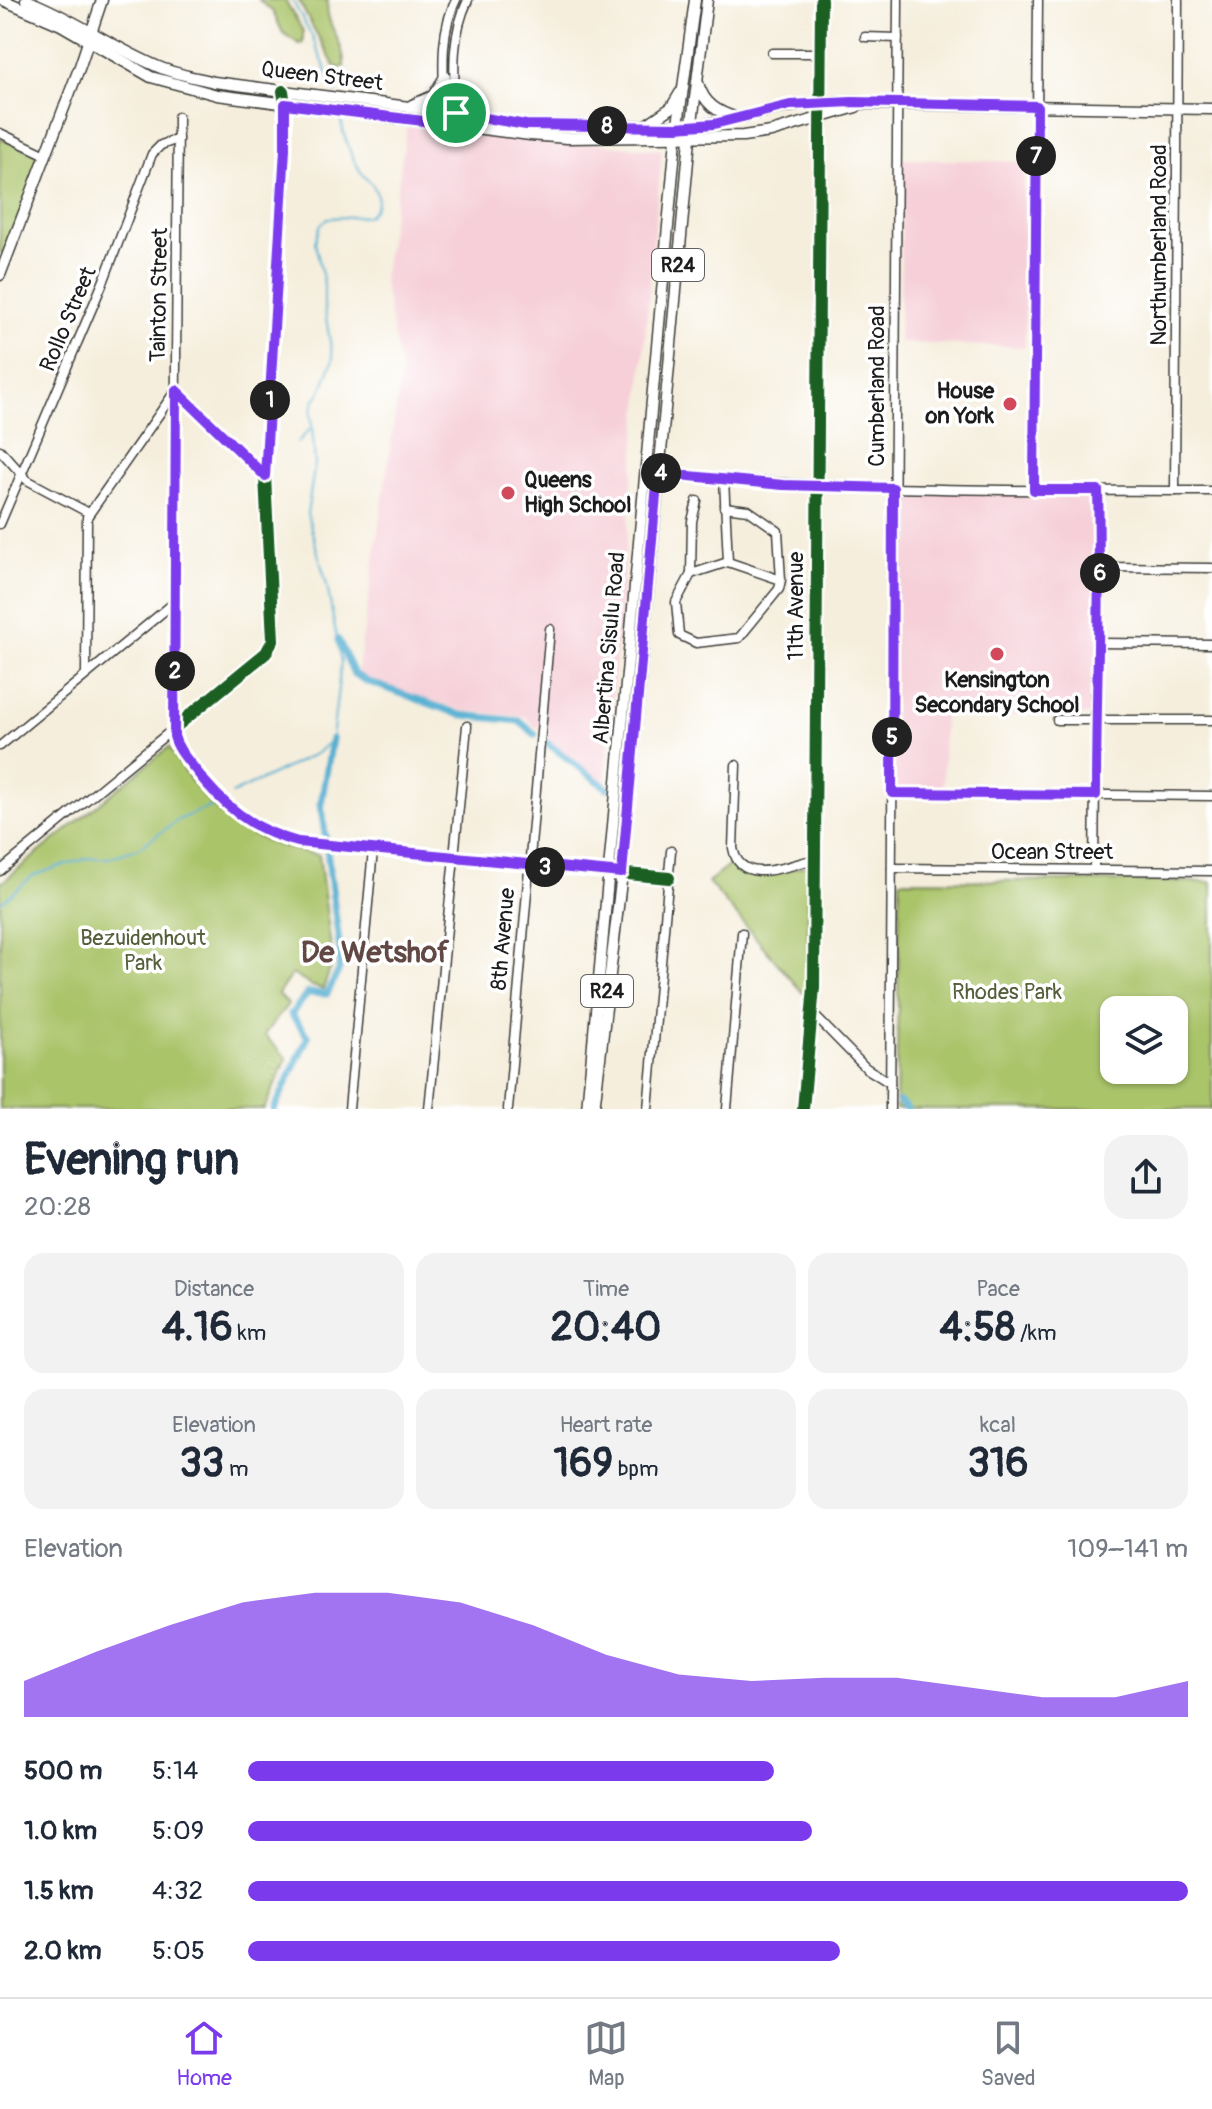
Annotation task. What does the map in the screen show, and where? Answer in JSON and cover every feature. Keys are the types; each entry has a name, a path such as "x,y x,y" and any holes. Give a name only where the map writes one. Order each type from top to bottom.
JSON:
{"main road":[{"name":"Queen Street","path":"3,0 111,43 167,70 214,82 283,91 316,101 451,125 551,137 677,133 691,126 790,105 820,103 1212,109"},
{"name":"Queen Street","path":"26,0 90,37 136,70 179,86 217,95 285,104 316,101"},
{"name":"Albertina Sisulu Road","path":"587,1109 616,872 644,471 677,133 695,0"},
{"name":"Albertina Sisulu Road","path":"594,1109 691,126 707,0"},
{"path":"0,275 3,258 46,155 101,4"},
{"path":"101,4 102,28 111,43"},
{"path":"406,106 433,96 445,77"},
{"path":"696,77 708,103 718,111 738,118"},
{"path":"644,126 671,108 685,83"},
{"name":"Queen Street","path":"356,106 406,106 526,125 644,126 690,139 760,135 866,105"}],"street":[{"path":"451,125 445,77 446,31 456,0"},
{"path":"450,112 455,40 468,0"},
{"name":"11th Avenue","path":"803,1109 812,1013 815,859 821,0"},
{"name":"Cumberland Road","path":"890,1109 898,0"},
{"path":"1034,490 1038,0"},
{"name":"Northumberland Road","path":"1175,491 1178,0"},
{"path":"865,37 898,38"},
{"path":"772,53 821,53"},
{"path":"0,871 260,658 272,644 265,476 285,149 283,91"},
{"name":"Tainton Street","path":"173,729 178,117"},
{"path":"0,133 46,155"},
{"name":"Rollo Street","path":"0,524 104,280 152,154 161,145 178,139"},
{"path":"86,674 85,536 89,513 176,390 265,476"},
{"path":"0,450 33,484 89,513"},
{"path":"644,471 817,486 1212,491"},
{"path":"724,479 728,562"},
{"path":"1094,870 1100,567 1098,490"},
{"path":"697,501 692,521 691,574 676,602 677,627 682,637 696,643 739,638 768,606 781,580 777,528 748,510 724,507"},
{"path":"691,574 728,562 781,580"},
{"path":"1100,567 1212,568"},
{"path":"0,746 175,602"},
{"name":"8th Avenue","path":"508,1109 550,629"},
{"path":"1097,643 1212,644"},
{"path":"1057,720 1212,720"},
{"path":"429,1109 467,726"},
{"path":"173,729 177,745 191,764 215,794 236,813 276,835 298,842 669,878"},
{"path":"736,765 733,848 737,862 749,871 760,872 815,859"},
{"path":"892,793 1212,796"},
{"path":"349,1109 373,850"},
{"path":"648,1109 671,851"},
{"name":"Ocean Street","path":"892,868 1212,871"},
{"path":"727,1109 742,933"},
{"path":"812,1013 866,1068 890,1083"}],"shaded area":[{"name":"Queens High School","path":"407,125 662,150 605,783 548,740 549,728 535,727 526,717 463,711 357,676 401,374 383,279"},
{"path":"903,159 1024,162 1025,347 899,343"},
{"name":"Kensington Secondary School","path":"894,487 1102,490 1098,715 944,716 943,793 894,788"}],"green space":[{"path":"259,0 285,0 303,31 303,43 299,44 283,33 273,12"},
{"path":"298,0 328,0 329,18 342,50 344,67 334,65"},
{"path":"0,138 43,156 4,254 0,252"},
{"name":"Bezuidenhout Park","path":"169,747 199,790 230,821 268,841 319,855 331,948 331,967 323,989 292,974 278,994 288,1004 264,1035 287,1058 264,1109 0,1109 0,884"},
{"path":"731,864 749,874 758,875 808,865 808,999 708,882"},
{"name":"Rhodes Park","path":"900,880 1212,882 1212,1109 896,1109"}],"waterway":[{"path":"292,0 311,34 336,93"},
{"path":"232,794 317,753 332,739 341,662 327,585 307,514 315,463 311,414 333,360 324,305 324,284 315,242 320,226 328,218 367,216 373,211 377,200 375,189 362,174 351,153 340,115"},
{"path":"297,443 310,429"},
{"path":"338,640 354,674 366,681 461,715 519,721 535,734"},
{"path":"274,1109 308,1037 291,1014 308,993 327,994 339,970 340,951 321,804 332,739"},
{"path":"547,743 607,788"},
{"path":"0,903 33,876 89,858 108,858 137,849 180,819 212,806"},
{"path":"899,1102 907,1109"}],"cycle path":[{"path":"803,1109 814,987 821,0"},
{"path":"283,91 285,149 265,476 273,640 266,653 173,729 177,745 204,780 239,814 266,830 298,842 669,878"}],"place":[{"name":"House on York","path":"1010,404"},
{"name":"Queens High School","path":"508,493"},
{"name":"Kensington Secondary School","path":"997,654"}],"district":[{"name":"De Wetshof","path":"375,952"}],"route":[{"path":"804,103 1037,106 1034,490 1098,490 1100,593 1096,795 892,793 893,488 783,485 658,473 622,873 298,842 256,827 224,804 182,753 173,729 176,390 265,476 285,149 285,104 456,125 456,113 526,125 677,127 714,124 804,103"}]}
